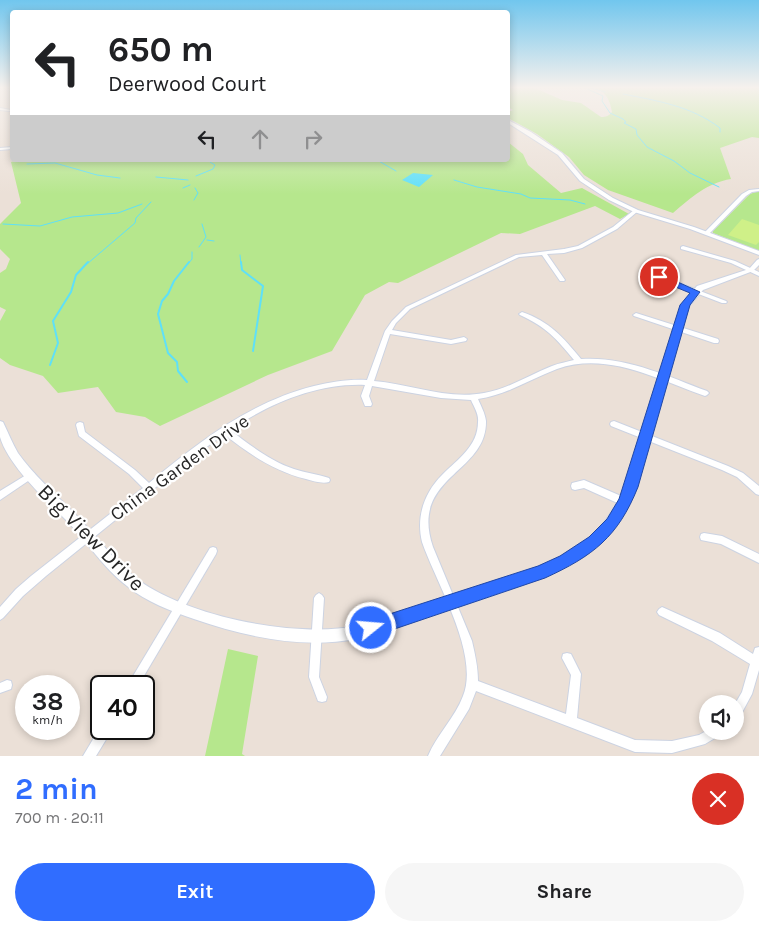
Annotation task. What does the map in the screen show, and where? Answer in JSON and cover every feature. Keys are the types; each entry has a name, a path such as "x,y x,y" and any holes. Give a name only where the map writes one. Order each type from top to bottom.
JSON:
{"street":[{"path":"514,123 560,154 582,180 611,199 636,212 707,233 759,253"},
{"path":"707,233 744,195 751,191 759,190"},
{"path":"368,404 365,396 388,331 401,314 415,303 518,256 564,251 580,247 615,228 636,212"},
{"path":"683,248 733,262 755,272"},
{"path":"543,253 562,280"},
{"path":"755,272 759,261"},
{"path":"643,272 724,302"},
{"path":"696,292 700,288 755,272"},
{"name":"Big View Drive","path":"0,425 10,448 31,475 131,582 153,596 179,608 229,624 270,634 316,636 357,633 450,604 539,573 565,561 594,542 612,524 625,502 685,305 696,292"},
{"path":"522,314 553,330 578,361"},
{"path":"636,314 716,341"},
{"path":"388,331 450,342 464,339"},
{"name":"China Garden Drive","path":"0,615 25,587 87,536 224,430 266,406 295,395 346,383 370,383 438,395 474,397 514,387 555,368 578,361 596,361 626,366 706,393"},
{"path":"434,756 461,712 472,684 473,667 469,645 450,604 425,540 424,520 427,501 434,487 472,453 478,444 482,420 474,397"},
{"path":"614,424 725,468 740,476 759,491"},
{"path":"80,425 82,434 132,472 149,488"},
{"path":"224,430 268,463 300,476 326,480"},
{"path":"0,496 31,475"},
{"path":"575,486 584,484 625,502"},
{"path":"704,537 722,540 759,559"},
{"path":"139,675 213,551"},
{"path":"319,598 314,677 322,697"},
{"path":"662,612 758,657 744,699"},
{"path":"567,658 576,674 571,722"},
{"path":"472,684 625,743 657,748 687,744 699,739"},
{"path":"89,756 99,740"}],"green space":[{"path":"518,123 759,123 759,138 752,137 720,148 731,179 707,187 673,213 608,190 584,175 569,157 537,134"},
{"path":"510,144 523,154 528,165 561,193 582,188 629,214 620,219 595,206 520,234 501,233 398,283 389,282 365,295 332,351 268,375 160,426 145,417 116,412 98,387 58,393 43,376 10,365 0,358 0,321 6,310 0,307 0,273 6,269 10,259 0,249 0,224 21,203 11,162 510,162"},
{"path":"759,191 759,251 713,233 750,194"},
{"path":"742,219 759,225 759,242 756,245 728,235"},
{"path":"228,649 258,656 242,754 245,756 205,756"}],"water":[{"path":"413,173 433,175 419,187 402,180"}],"waterway":[{"path":"625,123 636,129 637,135 647,147 674,161 690,173 719,187"},
{"path":"713,123 720,128 720,132"},
{"path":"196,176 213,169 215,165 210,162"},
{"path":"380,162 396,171"},
{"path":"27,164 55,163 97,175 120,178"},
{"path":"156,177 188,180"},
{"path":"454,180 477,187 521,194 530,198 570,200 585,204"},
{"path":"183,188 190,185"},
{"path":"194,200 198,193 195,188"},
{"path":"87,264 135,223 136,218 151,202"},
{"path":"3,224 40,226 72,217 118,213 142,204"},
{"path":"199,247 206,237 202,224"},
{"path":"207,240 214,241"},
{"path":"188,264 192,259 192,252"},
{"path":"240,255 241,264"},
{"path":"50,365 58,343 53,321 71,292 76,275 88,262"},
{"path":"187,382 178,371 177,362 168,353 158,314 162,301 168,294 174,281 189,262"},
{"path":"241,262 242,270 263,286 253,351"}],"route":[{"path":"371,628 450,604 539,573 565,561 594,542 612,524 625,502 631,487 685,305 696,292 659,277"}]}
